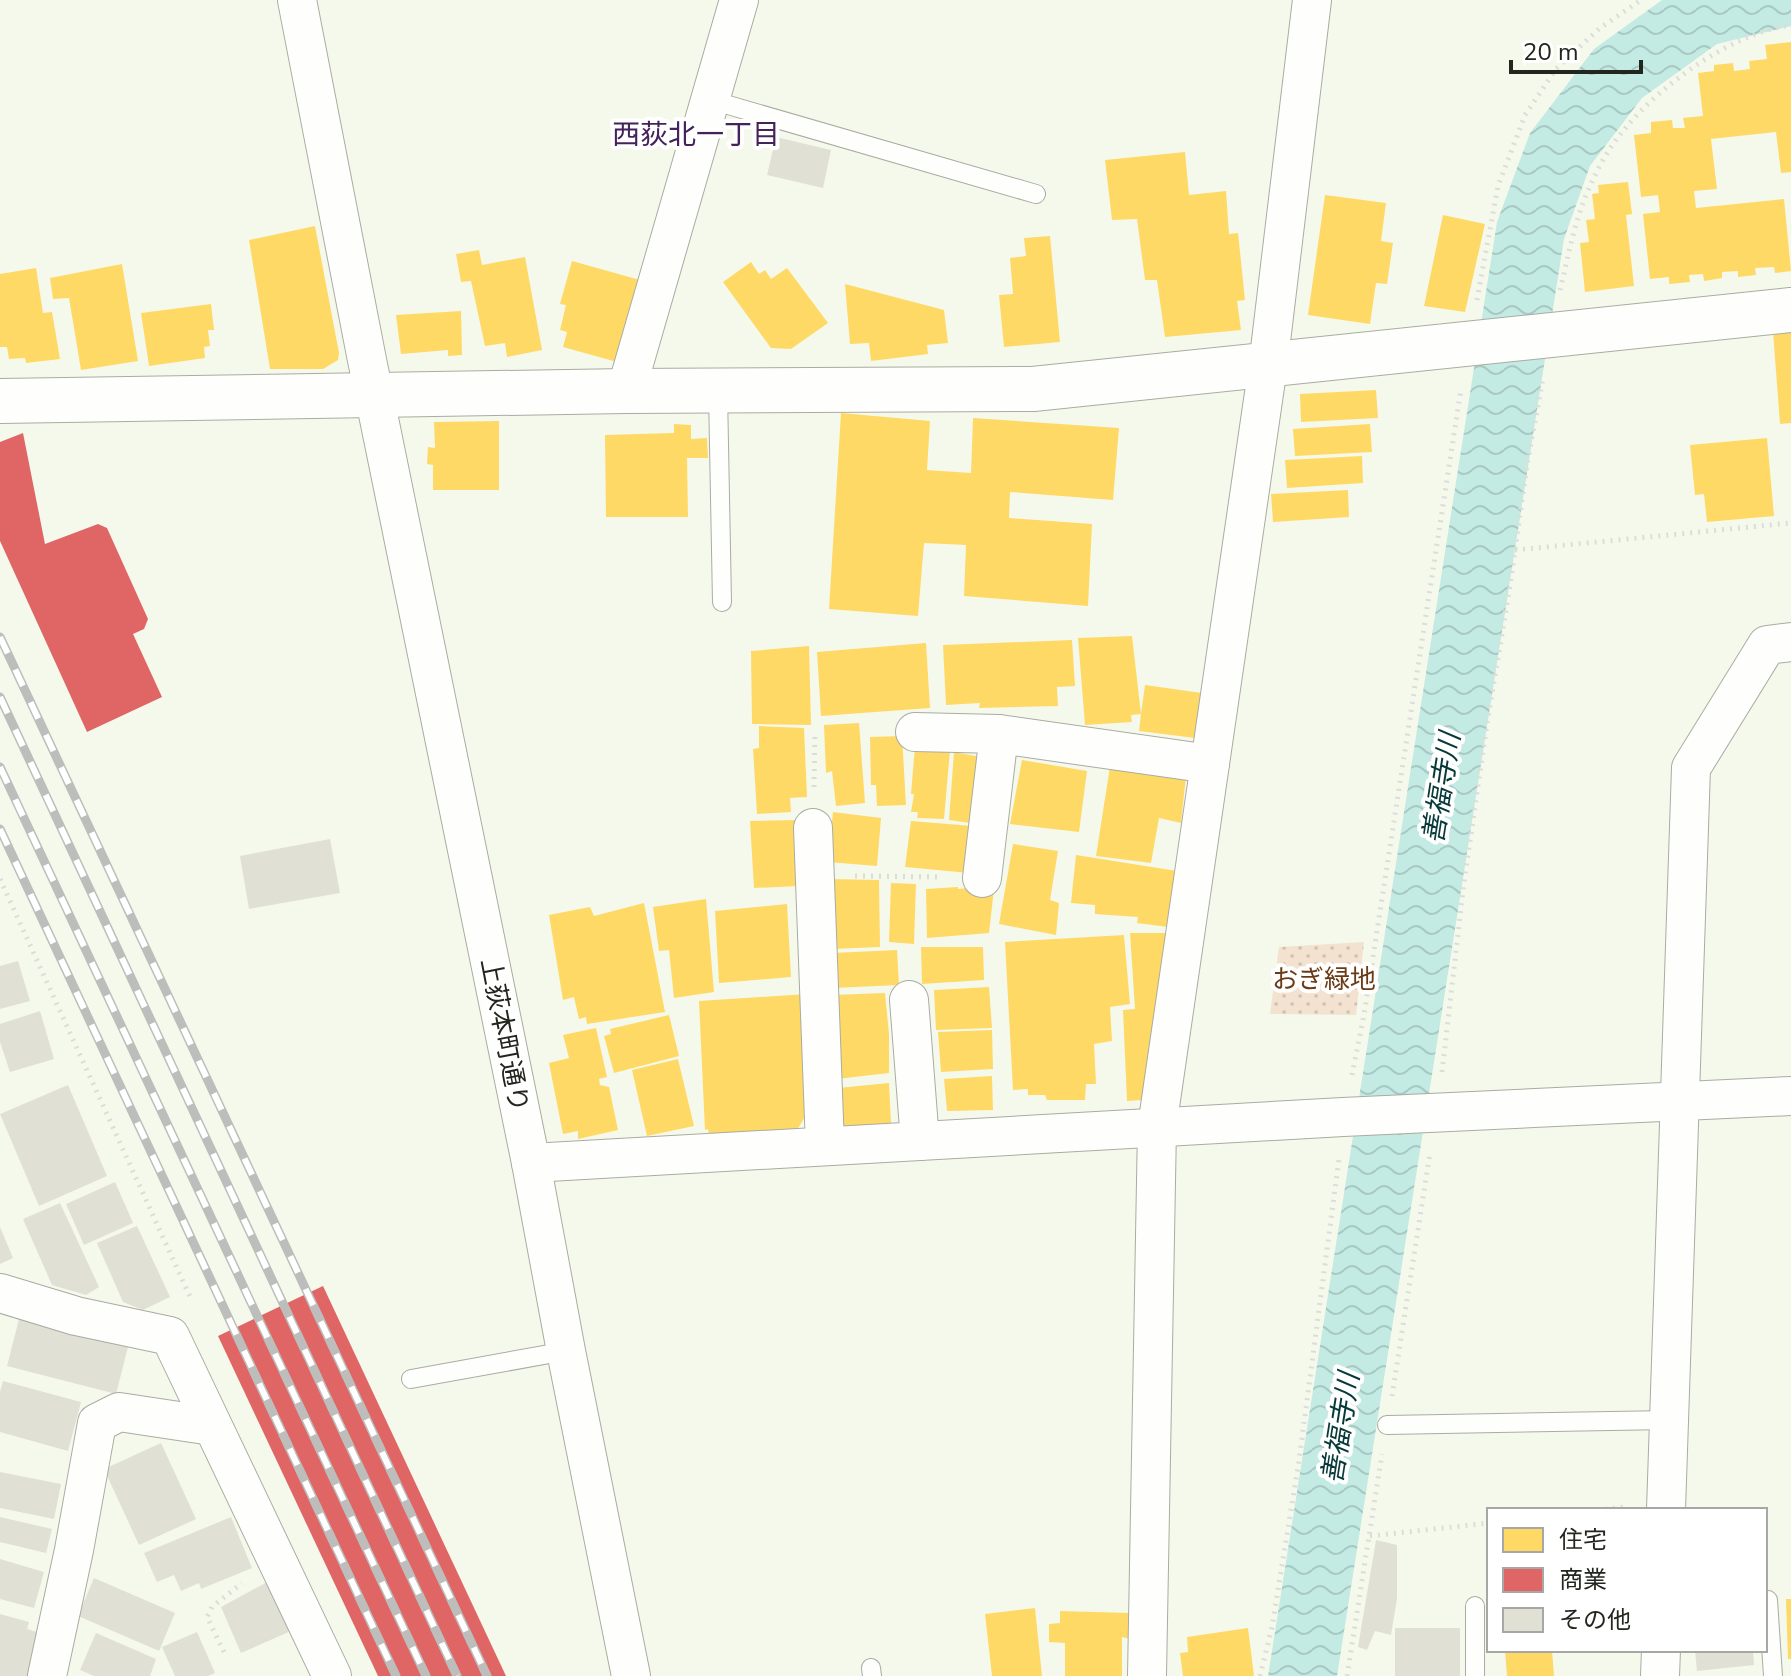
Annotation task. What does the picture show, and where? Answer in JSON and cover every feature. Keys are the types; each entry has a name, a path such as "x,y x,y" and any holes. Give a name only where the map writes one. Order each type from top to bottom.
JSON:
{"street":[{"name":"上荻本町通り","path":"297,0 631,1676"},
{"path":"626,391 739,0"},
{"path":"1147,1676 1157,1127 1268,366 1312,0"},
{"path":"0,401 626,391 1033,389 1791,310"},
{"path":"1666,1508 1691,768 1767,645 1791,642"},
{"path":"915,732 999,734 1210,764"},
{"path":"982,878 999,734"},
{"path":"813,828 825,1146"},
{"path":"909,1000 920,1141"},
{"path":"531,1163 1157,1127 1791,1096"},
{"path":"0,1293 76,1316 170,1336 332,1676"},
{"path":"47,1676 97,1423 119,1412 212,1426"},
{"path":"1660,1676 1661,1652"}],"lane":[{"path":"711,100 1036,194"},
{"path":"718,392 722,602"},
{"path":"411,1379 566,1351"},
{"path":"1387,1425 1669,1420"},
{"path":"1768,1600 1773,1676"},
{"path":"1475,1606 1475,1676"}],"path":[{"path":"1260,1676 1272,1627 1299,1461 1348,1117 1498,186 1525,115 1556,69 1600,28 1641,0"},
{"path":"1431,1114 1527,465 1549,335 1578,215 1592,182 1621,133 1642,110 1683,74 1719,50 1791,25"},
{"path":"1515,550 1791,523"},
{"path":"813,828 815,731"},
{"path":"843,875 982,878"},
{"path":"0,879 191,1299 170,1336"},
{"path":"1370,1536 1487,1523"},
{"path":"224,1652 207,1617 212,1607 241,1584"}],"green space":[{"name":"おぎ緑地","path":"1364,942 1356,1015 1270,1014 1279,947"}],"water":[{"name":"善福寺川","path":"1662,0 1791,0 1791,26 1717,44 1642,98 1590,166 1564,239 1337,1676 1268,1676 1497,222 1530,133 1594,49"}],"building: 住宅":[{"path":"1791,42 1791,172 1781,173 1776,132 1711,139 1717,189 1694,191 1696,208 1784,199 1791,271 1775,273 1774,267 1755,268 1756,275 1738,277 1738,271 1722,272 1722,278 1704,281 1703,274 1689,275 1690,282 1669,284 1669,277 1650,279 1643,214 1660,212 1658,195 1641,197 1634,135 1651,133 1651,122 1672,120 1673,128 1685,128 1683,118 1703,116 1698,73 1714,71 1714,65 1733,63 1734,71 1750,69 1749,61 1767,59 1765,45"},
{"path":"1185,152 1189,195 1226,191 1229,234 1238,233 1245,300 1237,301 1241,330 1165,337 1157,280 1145,280 1137,219 1112,220 1105,160"},
{"path":"1628,182 1632,214 1626,215 1634,286 1585,292 1580,243 1589,242 1586,220 1595,219 1592,194 1599,193 1598,185"},
{"path":"1325,195 1386,203 1381,241 1393,243 1387,284 1376,283 1370,324 1308,315"},
{"path":"1443,215 1485,224 1465,312 1424,306"},
{"path":"315,226 338,360 323,369 270,369 249,240"},
{"path":"1050,236 1060,342 1004,347 999,295 1013,294 1010,258 1026,256 1024,238"},
{"path":"479,250 482,265 525,257 542,350 507,357 505,343 485,346 471,281 461,282 456,254"},
{"path":"572,261 640,280 617,362 563,347 567,332 560,330 566,305 560,304"},
{"path":"751,262 759,274 765,270 771,279 787,268 828,323 791,349 771,348 723,282"},
{"path":"122,264 138,361 81,370 69,298 53,299 50,278"},
{"path":"36,268 43,313 52,312 60,359 26,363 25,358 9,359 7,347 0,347 0,274"},
{"path":"845,284 944,310 948,343 927,345 928,354 871,361 869,343 850,344"},
{"path":"211,304 214,330 208,330 210,346 204,347 205,358 149,366 141,313"},
{"path":"461,311 462,355 448,356 448,350 401,354 396,315"},
{"path":"1791,331 1791,423 1780,424 1773,332"},
{"path":"1376,390 1378,418 1301,422 1300,394"},
{"path":"841,413 930,421 927,470 971,473 973,418 1119,428 1113,500 1010,492 1009,518 1092,524 1088,606 964,596 966,545 924,543 918,616 829,609"},
{"path":"499,421 499,490 433,490 433,465 427,464 428,447 435,448 434,422"},
{"path":"674,424 691,425 691,439 707,438 708,458 687,458 688,517 606,517 605,435 674,433"},
{"path":"1370,424 1372,452 1295,456 1293,429"},
{"path":"1767,438 1774,516 1707,522 1704,494 1695,495 1690,445"},
{"path":"1362,456 1363,483 1287,488 1285,460"},
{"path":"1348,490 1349,517 1273,522 1271,494"},
{"path":"1132,636 1141,714 1131,715 1132,722 1085,725 1078,638"},
{"path":"1072,640 1075,686 1057,687 1058,706 979,708 980,703 946,705 943,645"},
{"path":"926,643 930,708 821,716 817,652"},
{"path":"809,646 811,725 752,724 751,651"},
{"path":"1145,685 1209,694 1195,738 1139,731"},
{"path":"859,723 865,803 836,806 832,771 826,773 824,725"},
{"path":"759,726 804,728 807,797 790,798 791,812 757,814 753,749 759,748"},
{"path":"902,736 906,805 877,806 876,785 871,785 870,737"},
{"path":"915,746 950,750 944,819 917,818 918,812 911,812"},
{"path":"954,752 981,757 977,824 949,820"},
{"path":"1022,760 1087,771 1079,832 1010,824"},
{"path":"1111,760 1187,767 1181,823 1159,818 1151,863 1096,856"},
{"path":"833,812 881,818 877,866 828,862"},
{"path":"794,820 799,886 754,888 750,821"},
{"path":"911,821 973,826 969,873 905,867"},
{"path":"1013,844 1058,851 1050,900 1059,903 1056,935 999,924"},
{"path":"1076,855 1177,871 1168,927 1137,923 1138,917 1095,914 1095,905 1071,903"},
{"path":"831,879 879,880 880,947 833,949"},
{"path":"891,883 916,884 914,944 889,942"},
{"path":"926,889 994,889 989,933 927,938"},
{"path":"706,899 714,992 674,998 669,950 659,951 653,907"},
{"path":"644,903 665,1012 587,1024 586,1017 579,1019 574,997 563,1000 549,915 590,907 594,916"},
{"path":"787,904 791,977 719,983 715,911"},
{"path":"1130,933 1168,933 1142,1100 1127,1101 1123,1010 1135,1009"},
{"path":"1124,935 1130,1004 1110,1007 1112,1041 1094,1044 1096,1084 1086,1084 1085,1100 1047,1100 1045,1095 1028,1095 1028,1089 1013,1090 1005,942"},
{"path":"921,947 983,947 984,980 922,984"},
{"path":"897,950 899,985 833,988 832,953"},
{"path":"989,987 992,1028 936,1030 934,990"},
{"path":"885,993 889,1073 837,1079 832,995"},
{"path":"806,994 812,1105 797,1130 709,1135 708,1129 705,1130 699,1001"},
{"path":"669,1015 679,1056 614,1073 604,1036 611,1034 610,1029"},
{"path":"596,1028 607,1077 599,1079 600,1085 609,1087 618,1130 578,1139 578,1131 563,1134 549,1063 569,1058 563,1035"},
{"path":"992,1030 993,1069 941,1072 938,1032"},
{"path":"678,1059 694,1126 647,1136 632,1070"},
{"path":"992,1076 993,1110 947,1111 944,1079"},
{"path":"889,1083 891,1123 847,1127 840,1122 838,1088"},
{"path":"1786,1599 1791,1599 1791,1659 1788,1659"},
{"path":"1035,1608 1042,1676 992,1676 985,1614"},
{"path":"1060,1611 1131,1613 1130,1639 1122,1637 1122,1676 1065,1676 1065,1643 1049,1642 1049,1624 1060,1623"},
{"path":"1248,1628 1254,1676 1183,1676 1180,1653 1188,1652 1187,1637"},
{"path":"1505,1652 1552,1652 1554,1676 1507,1676"}],"building: 商業":[{"path":"23,433 45,544 98,524 107,528 148,619 144,629 133,634 162,697 87,732 0,541 0,442"},
{"path":"323,1286 506,1676 378,1676 218,1336"}],"building: その他":[{"path":"776,137 831,150 823,188 767,175"},
{"path":"330,839 340,893 249,909 240,856"},
{"path":"18,961 30,1001 0,1009 0,966"},
{"path":"40,1011 54,1059 10,1072 0,1042 0,1024"},
{"path":"68,1085 107,1176 39,1206 0,1114"},
{"path":"115,1182 133,1223 84,1245 66,1204"},
{"path":"60,1203 99,1287 86,1295 52,1285 23,1219"},
{"path":"137,1226 170,1297 143,1310 123,1302 97,1243"},
{"path":"0,1227 13,1258 0,1264"},
{"path":"19,1319 128,1347 116,1394 7,1366"},
{"path":"3,1381 81,1402 68,1451 0,1432"},
{"path":"161,1443 196,1519 139,1545 104,1469"},
{"path":"0,1472 61,1484 54,1519 0,1508"},
{"path":"0,1517 52,1529 46,1553 0,1542"},
{"path":"231,1517 252,1568 201,1589 199,1583 181,1591 174,1575 157,1582 144,1553"},
{"path":"1376,1540 1397,1545 1397,1599 1391,1635 1375,1631 1367,1650 1358,1647"},
{"path":"0,1559 44,1572 34,1608 0,1599"},
{"path":"94,1578 175,1613 159,1651 78,1616"},
{"path":"269,1581 291,1631 241,1653 221,1607"},
{"path":"0,1614 29,1622 27,1629 50,1636 30,1676 0,1676"},
{"path":"1395,1628 1460,1628 1460,1676 1395,1676"},
{"path":"197,1632 215,1673 208,1676 175,1676 162,1647"},
{"path":"96,1633 156,1659 150,1676 94,1676 80,1670"},
{"path":"1695,1652 1753,1652 1754,1665 1697,1671"}],"railway":[{"path":"0,637 487,1676"},
{"path":"0,697 457,1676"},
{"path":"0,767 426,1676"},
{"path":"0,829 396,1676"}],"district":[{"name":"西荻北一丁目","path":"696,134"}]}
